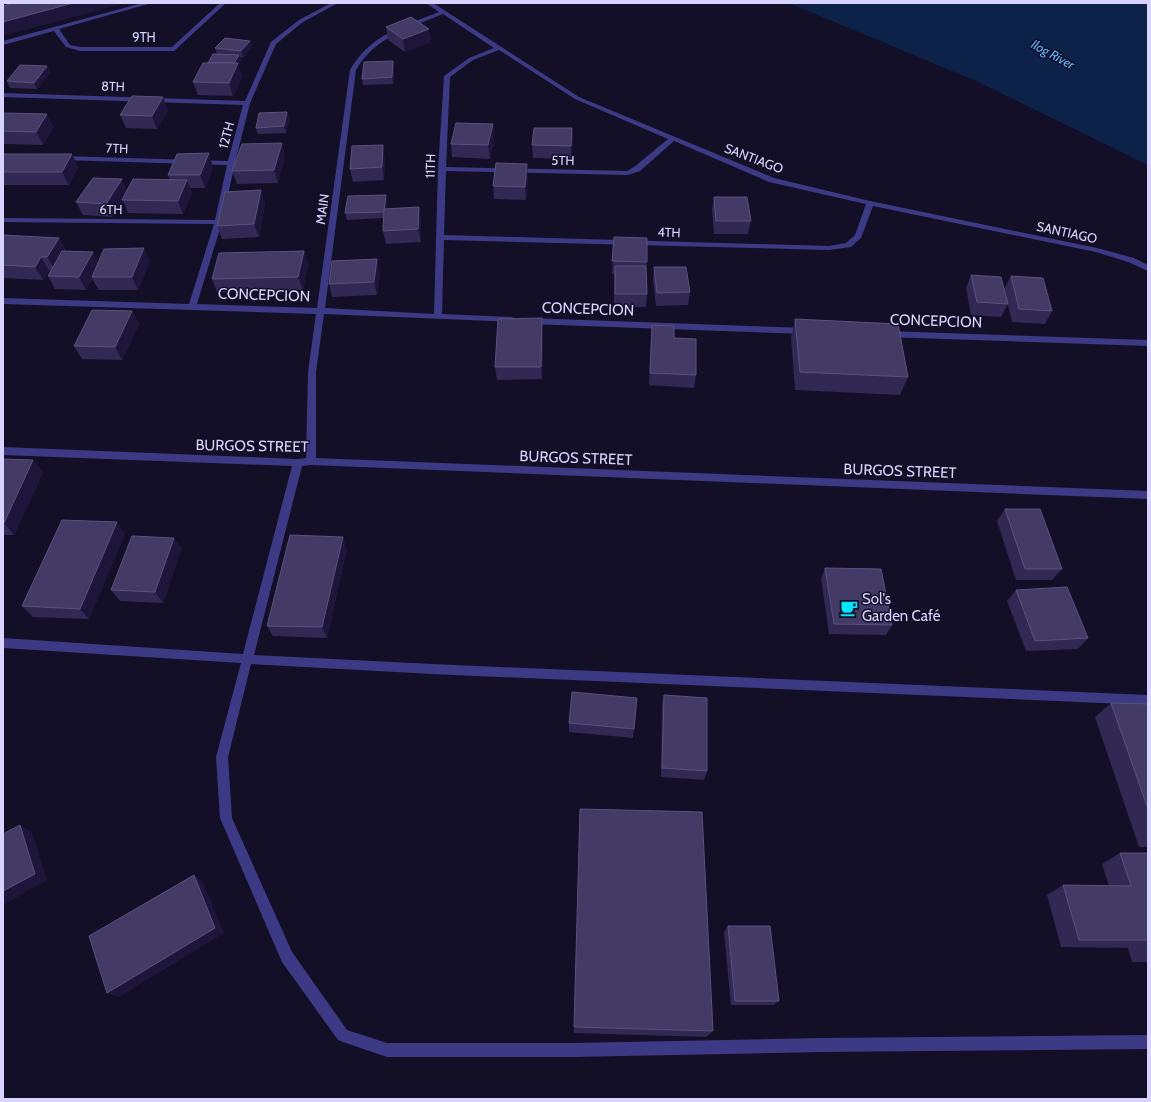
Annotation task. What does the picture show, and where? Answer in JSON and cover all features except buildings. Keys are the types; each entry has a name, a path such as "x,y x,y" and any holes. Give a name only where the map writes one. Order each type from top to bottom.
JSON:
{"street":[{"path":"3,43 149,3"},
{"name":"9TH","path":"56,29 68,46 80,49 174,49 223,3"},
{"name":"12TH","path":"192,307 218,222 231,163 247,103 273,43 301,21 335,3"},
{"name":"SANTIAGO","path":"429,3 577,98 772,180 870,203 1097,250 1131,260 1148,268"},
{"name":"MAIN","path":"311,461 312,372 353,70 358,60 367,50 383,38 443,12"},
{"name":"11TH","path":"438,317 442,169 447,76 471,59 499,48"},
{"name":"8TH","path":"3,95 247,103"},
{"name":"5TH","path":"442,169 628,173 637,169 672,139"},
{"name":"7TH","path":"56,158 231,163"},
{"name":"4TH","path":"441,237 829,248 848,245 858,236 870,203"},
{"name":"6TH","path":"3,220 218,222"},
{"name":"CONCEPCION","path":"3,301 321,311 520,321 816,331"},
{"name":"CONCEPCION","path":"879,334 1148,343"},
{"name":"BURGOS STREET","path":"3,451 298,463 311,461 1148,495"},
{"path":"298,463 222,757 226,818 287,957 342,1035 387,1050 573,1050 1148,1042"},
{"path":"3,644 247,659 1148,700"}],"water":[{"name":"Ilog River","path":"789,3 1148,3 1148,165 976,81"}],"place":[{"name":"Sol's Garden Café","path":"849,608"}]}
